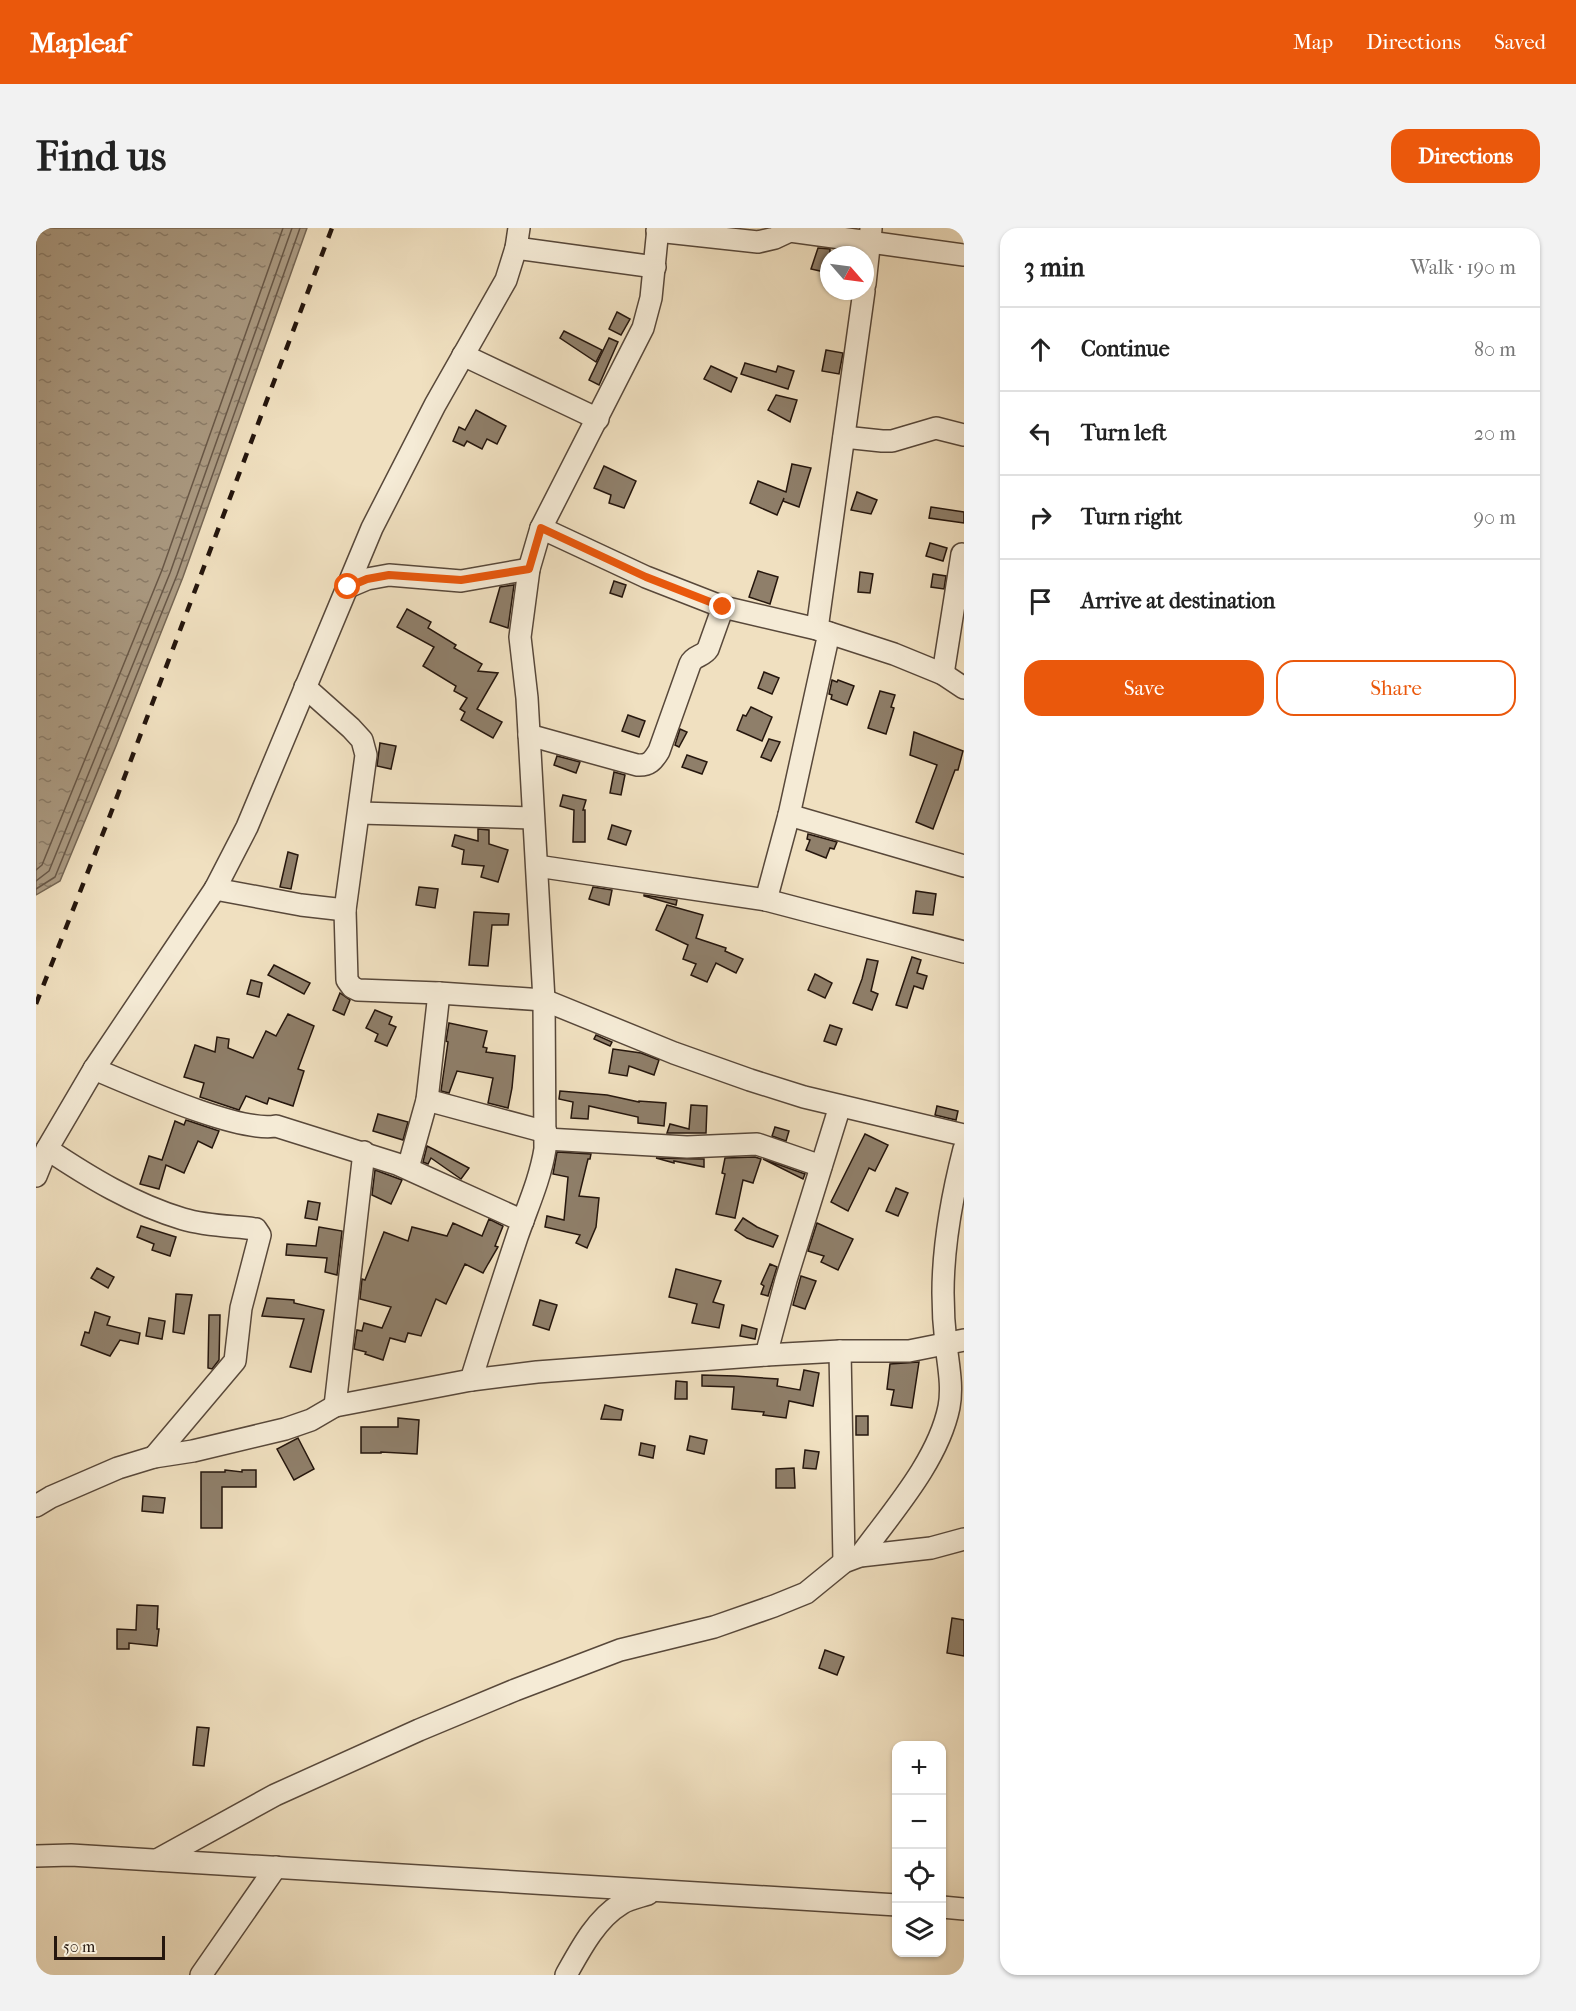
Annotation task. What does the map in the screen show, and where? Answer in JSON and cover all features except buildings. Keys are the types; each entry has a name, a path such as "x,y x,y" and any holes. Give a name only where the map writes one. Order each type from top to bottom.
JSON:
{"street":[{"path":"471,1380 542,1167 546,1136 537,866 520,637 529,569 541,528 643,328 651,298 657,229 758,242 790,231 871,235 964,255"},
{"path":"36,1176 47,1149 94,1069 215,889 247,827 372,528 402,467 506,280 517,238 655,267"},
{"path":"766,900 789,815 823,631 844,436 863,300"},
{"path":"463,356 598,419"},
{"path":"844,436 892,441 936,428 964,435"},
{"path":"541,528 646,577 723,607 823,631 894,654 943,674 964,688"},
{"path":"943,674 957,623 962,554"},
{"path":"348,587 367,579 389,575 461,580 529,569"},
{"path":"529,735 637,765 650,763 659,752 690,664 692,660 705,654 708,649 723,607"},
{"path":"305,687 362,740 366,755 360,813 345,910 346,980 351,987 358,990 543,1000 674,1053 782,1090 964,1135"},
{"path":"360,813 532,818"},
{"path":"789,815 964,866"},
{"path":"537,866 766,900 964,952"},
{"path":"215,889 301,905 345,910"},
{"path":"408,1168 427,1100 439,993"},
{"path":"94,1069 222,1118 266,1128 276,1126 364,1152 408,1168 523,1221"},
{"path":"427,1100 546,1136 687,1147 757,1144 821,1166"},
{"path":"766,1355 786,1280 840,1106"},
{"path":"47,1149 121,1194 182,1219 256,1229 260,1235 241,1308 235,1361 154,1457"},
{"path":"157,1860 275,1795 419,1730 620,1650 714,1627 774,1606 806,1593 852,1559 916,1479 938,1441 949,1407 955,1341 943,1293 946,1237 953,1192 964,1149"},
{"path":"334,1406 364,1152"},
{"path":"36,1506 51,1497 118,1468 154,1457 193,1451 285,1429 311,1420 334,1406 471,1380 537,1372 766,1355 840,1351 909,1351 955,1341"},
{"path":"840,1351 852,1559"},
{"path":"852,1559 931,1548 964,1539"},
{"path":"36,1856 71,1855 892,1905"},
{"path":"201,1975 276,1867"},
{"path":"566,1975 581,1948 601,1921 621,1903 657,1890"},
{"path":"946,1907 964,1909"}],"water":[{"path":"36,228 307,228 183,577 116,746 60,881 36,895"}],"railway":[{"path":"36,1004 109,818 332,228"}],"route":[{"path":"348,587 367,579 389,575 461,580 529,569 541,528 646,577 723,607"}]}
